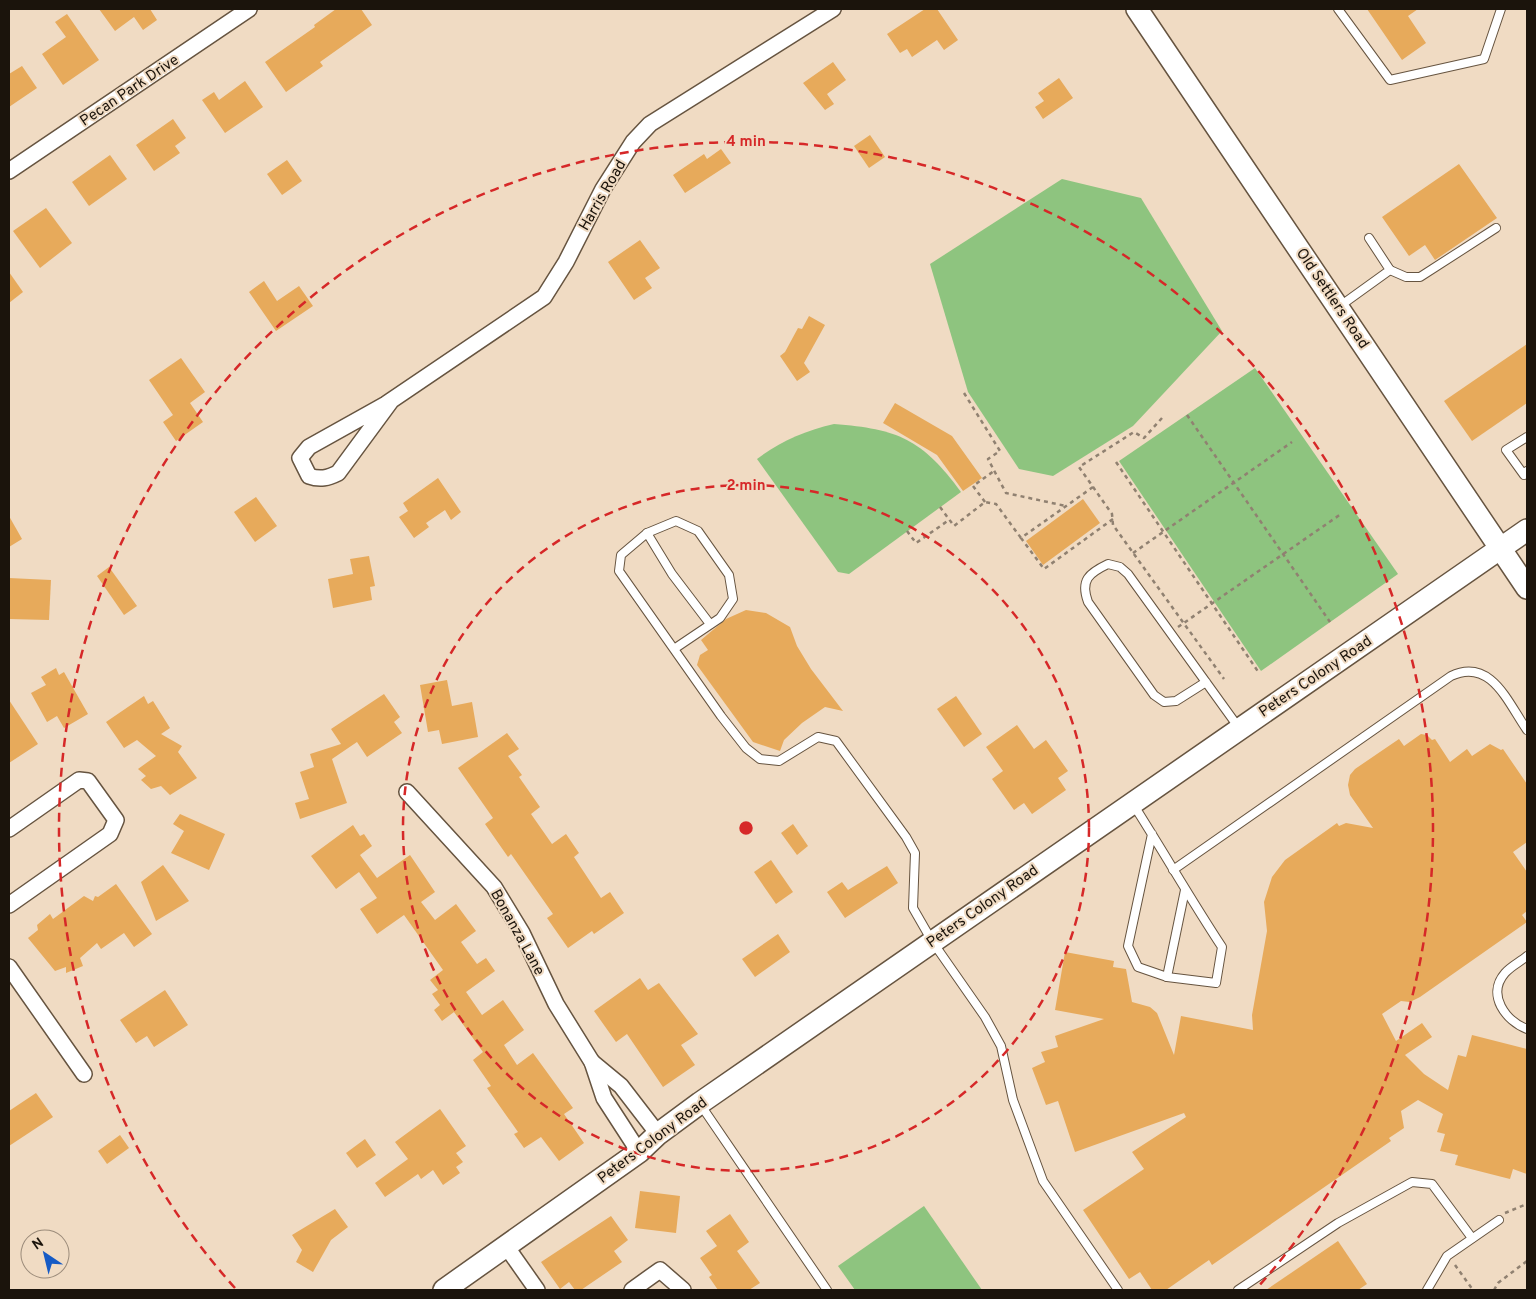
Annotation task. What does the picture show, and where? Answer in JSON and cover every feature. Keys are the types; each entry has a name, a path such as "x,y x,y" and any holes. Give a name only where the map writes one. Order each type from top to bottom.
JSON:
{"street":[{"name":"Pecan Park Drive","path":"9,171 249,9"},
{"name":"Harris Road","path":"391,401 338,473 328,478 316,479 309,476 300,458 309,447 391,401 544,298 566,262 603,189 633,142 650,124 833,9"},
{"name":"Old Settlers Road","path":"1137,9 1527,588"},
{"name":"Peters Colony Road","path":"444,1290 639,1152 658,1134 700,1102 1527,530"},
{"path":"9,829 79,780 88,781 116,820 110,834 9,905"},
{"name":"Bonanza Lane","path":"407,792 494,887 522,933 556,1004 592,1062 604,1098 639,1152"},
{"path":"9,967 84,1074"},
{"name":"Bonanza Lane","path":"592,1062 621,1086 658,1134"},
{"path":"506,1246 537,1290"},
{"path":"632,1290 660,1270 683,1290"}],"lane":[{"path":"1338,9 1390,80 1484,59 1501,9"},
{"path":"1369,238 1390,270 1406,277 1420,277 1496,228"},
{"path":"1339,307 1390,270"},
{"path":"1527,437 1506,450 1524,474 1527,472"},
{"path":"674,649 720,618 733,599 728,575 698,531 676,521 647,533 621,555 619,571 721,716 746,748 760,759 779,761 818,737 836,740 906,837 916,853 912,894 914,908 932,941 985,1017 1001,1046 1014,1100 1043,1181 1118,1290"},
{"path":"647,533 672,574 710,624"},
{"path":"1206,682 1176,701 1164,702 1154,695 1088,602 1084,590 1087,579 1097,570 1108,564 1120,567 1128,574 1171,633 1239,728"},
{"path":"1173,870 1451,676 1461,671 1470,670 1489,677 1527,730"},
{"path":"1132,802 1152,834 1185,890 1222,947 1216,983 1167,977 1138,966 1128,946 1152,834"},
{"path":"1167,977 1185,890"},
{"path":"1527,956 1506,972 1500,981 1497,993 1505,1014 1515,1024 1527,1029"},
{"path":"700,1102 827,1290"},
{"path":"1238,1290 1338,1222 1412,1182 1432,1184 1472,1238"},
{"path":"1427,1290 1447,1256 1499,1220"}],"path":[{"path":"964,393 1000,451 988,459 1006,493 1066,506"},
{"path":"1187,414 1330,622"},
{"path":"1162,418 1144,438 1134,432 1079,467 1112,514 1113,525 1224,679"},
{"path":"1133,553 1292,442"},
{"path":"1116,462 1259,673"},
{"path":"994,471 973,486 986,502 996,504 1044,569 1112,519"},
{"path":"1021,538 1093,487"},
{"path":"940,507 954,526 986,502"},
{"path":"1171,633 1341,514"},
{"path":"907,531 916,543 949,520"},
{"path":"1499,1220 1507,1211 1527,1204"},
{"path":"1447,1256 1473,1290"},
{"path":"1494,1290 1498,1283 1526,1262 1527,1266"}],"green space":[{"path":"1062,179 1141,198 1222,331 1133,426 1053,476 1019,469 968,392 930,264"},
{"path":"1255,368 1398,574 1261,671 1119,461"},
{"path":"834,424 875,429 907,440 934,460 961,492 849,574 838,572 757,459 793,437"},
{"path":"924,1206 982,1290 855,1290 838,1266"}],"building":[{"path":"99,9 150,9 157,20 143,30 134,17 115,31"},
{"path":"336,9 361,9 372,25 320,62 323,66 286,92 265,62 315,27 314,25"},
{"path":"925,9 937,9 958,40 944,50 937,40 912,57 907,49 900,53 887,34"},
{"path":"1367,9 1418,9 1408,16 1426,43 1402,60"},
{"path":"67,14 99,60 63,85 42,54 66,37 55,22"},
{"path":"833,62 846,80 827,94 834,104 825,110 803,83"},
{"path":"22,66 37,88 9,107 9,74"},
{"path":"1059,78 1073,98 1043,119 1035,107 1044,101 1038,93"},
{"path":"245,81 263,107 225,133 202,100 214,92 219,100"},
{"path":"173,119 186,138 175,146 180,153 154,171 136,145"},
{"path":"870,135 885,157 869,168 854,146"},
{"path":"721,149 731,163 685,193 673,175 704,154 707,159"},
{"path":"110,155 127,179 89,206 72,182"},
{"path":"287,160 302,181 282,195 267,174"},
{"path":"1459,164 1497,218 1435,260 1425,245 1409,256 1382,217"},
{"path":"46,208 72,243 40,268 13,231"},
{"path":"640,240 660,268 645,278 652,288 634,300 608,262"},
{"path":"9,272 23,292 9,303"},
{"path":"264,281 277,301 299,286 313,306 276,331 249,292"},
{"path":"809,316 825,325 804,363 810,372 797,381 780,356 785,352 798,328 802,329"},
{"path":"1527,344 1527,403 1472,441 1444,401"},
{"path":"181,358 205,392 190,403 203,422 176,441 163,422 173,415 149,380"},
{"path":"895,403 952,436 982,478 963,491 937,455 883,423"},
{"path":"438,478 461,512 451,520 445,510 426,523 429,527 414,538 399,517 408,511 403,503"},
{"path":"256,497 277,526 255,542 234,512"},
{"path":"1083,499 1100,523 1043,565 1026,541"},
{"path":"9,516 22,539 9,547"},
{"path":"369,556 375,586 370,587 372,600 333,608 328,579 353,574 350,559"},
{"path":"109,567 137,606 124,615 97,576"},
{"path":"9,578 51,580 49,620 9,619"},
{"path":"746,610 766,613 790,627 797,646 811,669 843,711 825,707 802,723 784,740 780,751 753,742 697,665 700,655 708,650 701,640 726,619"},
{"path":"56,668 59,675 64,672 88,714 64,728 57,716 47,722 31,693 46,685 41,677"},
{"path":"447,680 452,706 472,702 478,737 442,744 439,730 428,732 420,685"},
{"path":"384,694 400,717 394,722 402,733 367,757 357,742 332,759 347,803 300,819 295,803 309,799 300,772 314,767 310,754 341,744 331,729"},
{"path":"144,696 148,704 153,701 170,728 161,734 182,746 178,752 197,778 170,795 161,786 151,789 141,780 146,776 138,769 156,756 137,740 124,748 106,722"},
{"path":"956,696 982,734 964,747 937,709"},
{"path":"9,700 38,744 9,763"},
{"path":"1017,725 1034,749 1046,740 1068,771 1058,778 1066,790 1032,814 1024,803 1014,810 992,779 1003,771 986,747"},
{"path":"507,733 519,749 508,756 522,775 519,777 540,807 531,814 552,844 566,834 579,853 574,857 601,898 610,892 624,913 594,934 592,931 568,948 547,918 553,914 511,854 508,857 485,824 493,818 458,768"},
{"path":"1421,734 1427,735 1432,740 1435,739 1450,762 1467,749 1472,756 1490,744 1501,750 1503,749 1527,784 1527,842 1513,852 1527,872 1527,911 1522,915 1527,922 1420,997 1410,1002 1401,1001 1382,1014 1396,1041 1422,1023 1432,1037 1405,1055 1424,1074 1448,1090 1458,1055 1466,1057 1472,1035 1527,1049 1527,1174 1513,1169 1510,1179 1455,1165 1458,1155 1440,1151 1445,1134 1437,1132 1443,1114 1418,1100 1401,1111 1404,1128 1389,1138 1391,1141 1212,1265 1209,1260 1166,1290 1152,1290 1140,1272 1129,1279 1083,1210 1144,1169 1132,1152 1186,1117 1184,1113 1075,1152 1058,1101 1046,1105 1032,1068 1045,1062 1041,1052 1058,1047 1055,1036 1104,1019 1055,1010 1065,952 1114,961 1113,967 1126,969 1132,1002 1150,1007 1157,1013 1174,1055 1181,1016 1253,1030 1252,1015 1267,931 1264,902 1272,877 1285,860 1337,823 1339,826 1346,823 1373,828 1350,795 1348,785 1350,775 1355,769 1399,739 1404,746"},
{"path":"180,814 225,834 209,870 171,853 184,831 173,824"},
{"path":"793,824 808,846 797,855 781,833"},
{"path":"353,825 360,836 364,834 372,846 360,855 377,878 410,855 435,892 421,902 435,920 456,904 476,931 461,942 477,964 486,958 495,971 466,992 482,1015 503,1000 524,1030 504,1045 517,1065 533,1053 573,1108 564,1114 584,1143 559,1161 541,1137 524,1148 514,1134 518,1132 487,1088 491,1086 473,1060 483,1052 454,1012 442,1021 434,1010 440,1005 432,994 438,990 430,980 443,970 404,915 377,934 360,909 377,898 359,872 336,889 311,856"},
{"path":"771,860 793,892 776,904 754,872"},
{"path":"163,865 189,901 156,921 141,882"},
{"path":"887,866 898,883 845,918 827,892 842,882 848,890"},
{"path":"116,884 152,934 134,947 124,933 101,949 97,943 80,958 83,966 66,973 66,967 55,971 28,938 38,930 37,925 50,914 53,919 84,896 93,901 95,896 98,897"},
{"path":"778,934 790,952 755,977 742,959"},
{"path":"640,978 648,990 659,983 698,1034 681,1045 695,1065 663,1087 627,1034 616,1042 594,1011"},
{"path":"165,990 188,1025 154,1047 147,1036 136,1043 120,1020"},
{"path":"36,1093 53,1117 9,1146 9,1111"},
{"path":"440,1109 466,1146 456,1153 463,1162 456,1167 460,1173 443,1185 433,1170 421,1179 418,1174 385,1197 375,1183 408,1159 395,1142"},
{"path":"120,1135 129,1148 107,1164 98,1151"},
{"path":"365,1139 376,1155 357,1168 346,1153"},
{"path":"640,1191 680,1196 676,1233 635,1228"},
{"path":"335,1209 348,1227 331,1240 313,1272 296,1262 302,1250 292,1235"},
{"path":"730,1214 749,1242 737,1251 760,1283 749,1290 718,1290 709,1277 712,1275 700,1258 717,1246 706,1231"},
{"path":"611,1216 628,1240 614,1251 622,1262 581,1290 575,1290 569,1282 560,1289 541,1262"},
{"path":"1338,1241 1367,1284 1358,1290 1266,1290"}]}
